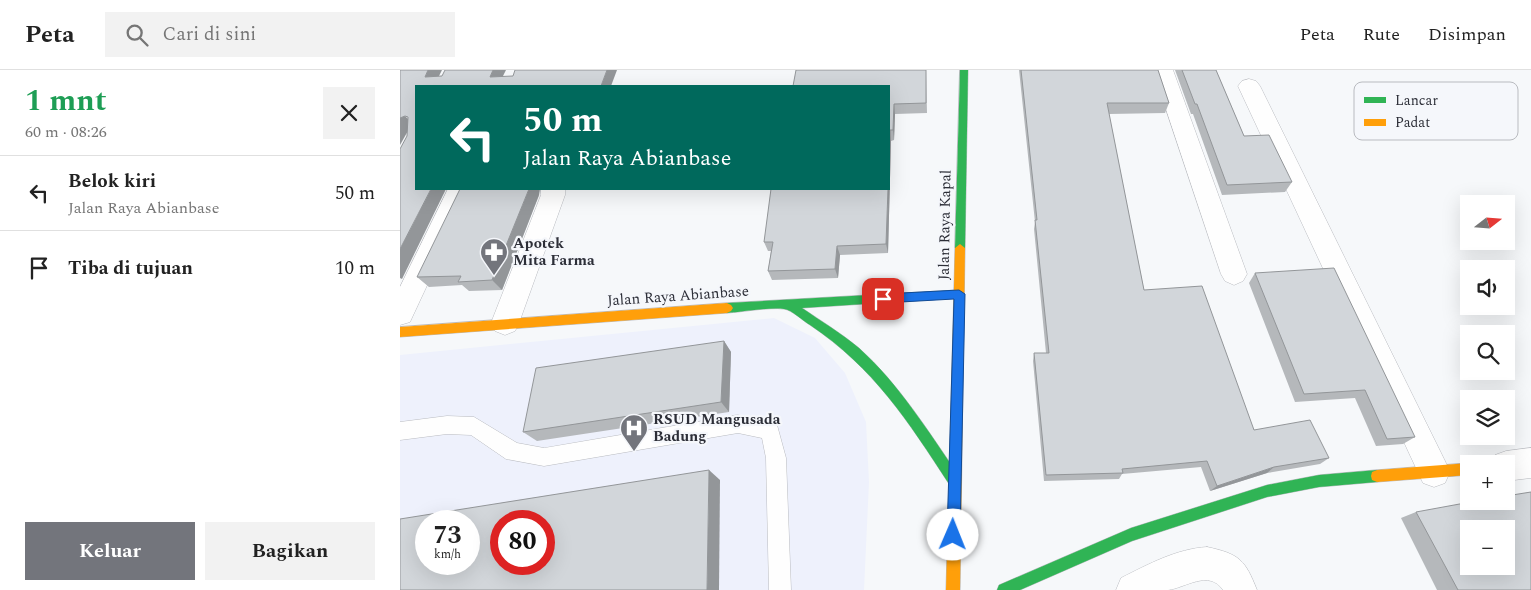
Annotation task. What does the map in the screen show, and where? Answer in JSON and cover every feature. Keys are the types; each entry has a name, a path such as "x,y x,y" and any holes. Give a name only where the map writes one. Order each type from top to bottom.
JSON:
{"main road":[{"name":"Jalan Raya Kapal","path":"953,590 964,70"},
{"name":"Jalan Raya Abianbase","path":"400,332 505,323 959,294"},
{"path":"787,304 855,352 884,383 911,417 954,480"},
{"path":"1004,590 1131,535 1266,491 1319,481 1460,470"}],"street":[{"path":"1163,70 1234,274"},
{"path":"1249,86 1434,472"},
{"path":"400,314 460,190"},
{"path":"505,323 553,190"},
{"path":"1515,465 1531,463"},
{"path":"1133,590 1189,564 1213,564 1231,574 1240,590"}],"lane":[{"path":"400,432 447,425 474,426 513,452 544,457 738,424 770,431 776,458 780,590"}],"shaded area":[{"name":"RSUD Mangusada Badung","path":"774,318 815,338 845,373 866,422 869,482 864,590 400,590 400,355"}],"building":[{"path":"400,70 428,70 425,77 442,76 445,70 493,70 490,77 513,76 515,70 607,70 601,85 415,85 415,190 430,190 400,249 400,149 407,136 408,117 400,118"},
{"path":"796,70 926,70 926,103 894,104 893,130 890,130 890,85 793,85"},
{"path":"1021,70 1158,70 1169,103 1107,103 1144,290 1202,286 1254,430 1310,420 1329,458 1274,467 1217,486 1207,461 1122,469 1123,473 1046,475 1034,353 1049,353"},
{"path":"1182,70 1216,70 1244,136 1269,135 1292,182 1227,185 1197,104 1195,104"},
{"path":"460,190 529,190 492,280 458,282 461,276 417,277"},
{"path":"771,190 888,190 886,244 837,246 835,269 768,271 773,242 764,242"},
{"path":"1334,268 1415,437 1387,439 1365,390 1304,394 1255,273"},
{"path":"724,341 721,402 523,432 536,368"},
{"path":"709,470 707,590 400,590 400,519 415,517 415,575 480,575 480,510 457,510"},
{"path":"1531,492 1531,590 1458,590 1416,512 1460,504 1460,510 1515,510 1515,495"}],"traffic: fast":[{"path":"960,248 964,70"},
{"path":"727,308 959,294"},
{"path":"787,304 840,340 870,367 897,397 954,480"},
{"path":"1004,590 1131,535 1267,491 1319,481 1377,476"}],"traffic: slow":[{"path":"953,590 960,248"},
{"path":"400,332 727,308"},
{"path":"1377,476 1460,470"}],"place":[{"name":"Apotek Mita Farma","path":"494,276"},
{"name":"RSUD Mangusada Badung","path":"634,452"}],"route":[{"path":"883,299 959,294 953,535"}]}
